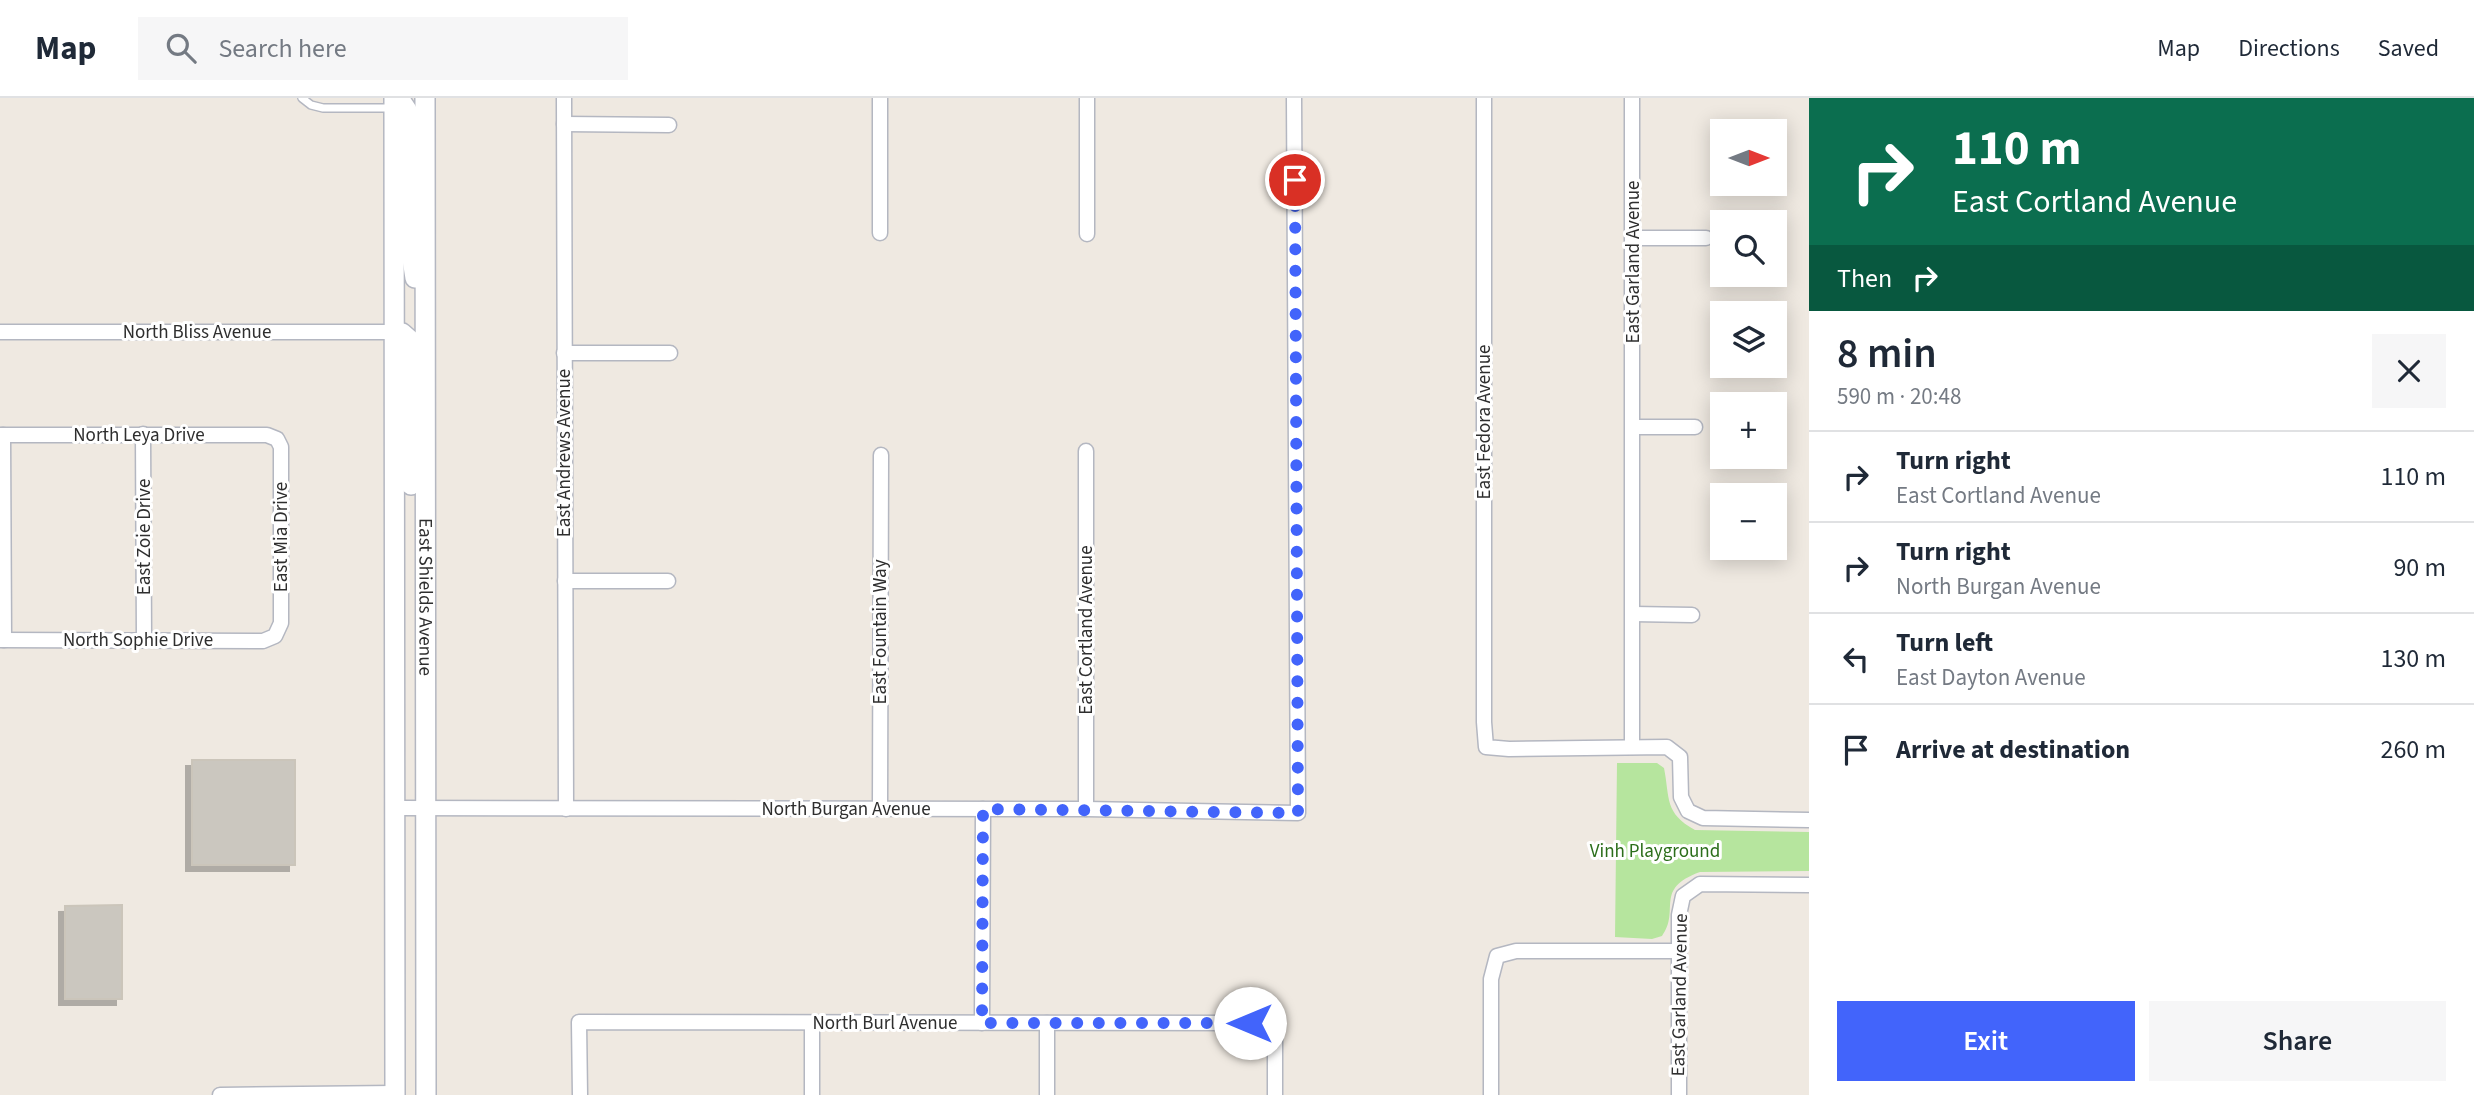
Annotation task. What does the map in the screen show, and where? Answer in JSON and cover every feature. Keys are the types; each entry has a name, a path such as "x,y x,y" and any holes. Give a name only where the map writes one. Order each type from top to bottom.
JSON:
{"main road":[{"name":"East Shields Avenue","path":"425,98 426,1095"},
{"name":"East Shields Avenue","path":"395,1094 396,101"},
{"path":"396,101 407,110 410,121 411,253 424,327"},
{"path":"394,332 402,333 410,340 410,480 424,555"}],"street":[{"name":"East Andrews Avenue","path":"564,98 566,808"},
{"path":"880,98 880,233"},
{"path":"1087,98 1087,234"},
{"name":"North Burgan Avenue","path":"394,808 1086,809 1298,813 1294,98"},
{"name":"East Fedora Avenue","path":"1484,98 1486,747 1632,747"},
{"name":"East Garland Avenue","path":"1632,98 1632,747"},
{"path":"564,124 669,125"},
{"path":"1633,238 1706,238"},
{"name":"North Bliss Avenue","path":"0,332 394,332"},
{"path":"564,353 670,353"},
{"path":"1633,427 1695,427"},
{"name":"East Zoie Drive","path":"144,434 144,640"},
{"path":"2,435 2,640"},
{"name":"North Leya Drive","path":"2,435 267,435 276,439"},
{"name":"East Mia Drive","path":"275,636 281,623 281,447 276,439"},
{"name":"East Cortland Avenue","path":"1086,451 1086,809"},
{"name":"East Fountain Way","path":"880,809 881,455"},
{"path":"565,581 668,582"},
{"path":"1633,614 1692,615"},
{"name":"North Sophie Drive","path":"2,640 263,641 275,636"},
{"path":"1632,747 1667,747 1680,758 1681,797 1688,811 1703,818 1809,820"},
{"path":"982,1023 983,809"},
{"name":"East Garland Avenue","path":"1679,1095 1679,915 1683,896 1700,884 1809,885"},
{"path":"1491,1095 1491,979 1497,956 1516,951 1679,951"},
{"name":"North Burl Avenue","path":"580,1095 579,1023 1275,1023 1276,1095"},
{"path":"812,1023 812,1095"},
{"path":"1047,1023 1047,1095"},
{"path":"220,1095 395,1094"}],"lane":[{"path":"303,98 311,105 323,108 396,101"}],"green space":[{"name":"Vinh Playground","path":"1617,763 1657,763 1664,768 1673,811 1695,830 1809,832 1809,871 1700,872 1686,879 1672,893 1667,926 1662,936 1652,939 1615,937"}],"building":[{"path":"192,760 295,760 295,865 192,865"},
{"path":"122,905 122,999 65,999 65,906"}],"route":[{"path":"1250,1023 982,1023 983,809 1298,813 1295,180"}]}
